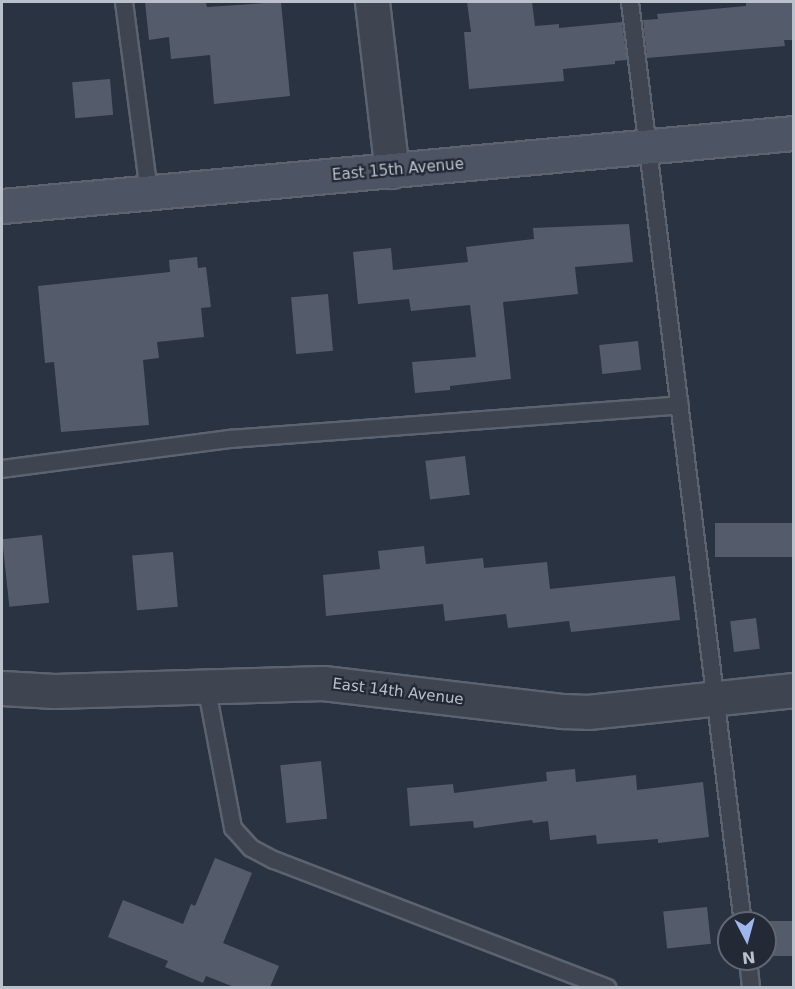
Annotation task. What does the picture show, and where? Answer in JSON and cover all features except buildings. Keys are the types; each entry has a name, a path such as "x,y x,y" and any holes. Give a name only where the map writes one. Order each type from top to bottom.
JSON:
{"main road":[{"name":"East 15th Avenue","path":"2,206 794,133"}],"street":[{"path":"372,2 392,171"},
{"name":"East 14th Avenue","path":"2,688 54,691 322,683 588,712 794,690"}],"lane":[{"path":"124,2 149,193"},
{"path":"630,2 741,911"},
{"path":"2,469 271,435 680,405"},
{"path":"207,685 233,828 251,848 274,860 607,987"},
{"path":"749,971 751,987"}]}
